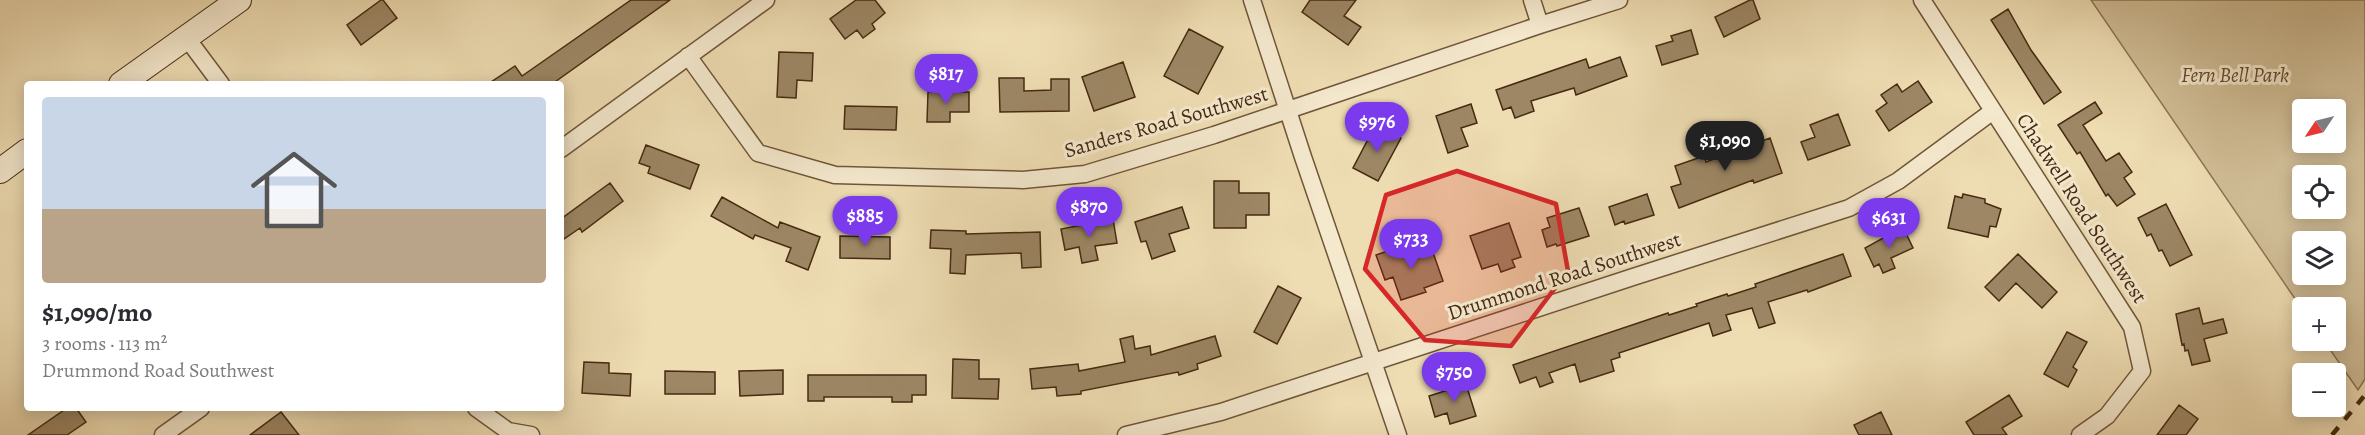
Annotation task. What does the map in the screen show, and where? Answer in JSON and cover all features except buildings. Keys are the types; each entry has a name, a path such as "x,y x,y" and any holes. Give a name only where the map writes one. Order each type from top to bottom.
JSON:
{"main road":[{"path":"125,81 238,0"},
{"path":"0,171 24,153"}],"street":[{"path":"564,147 766,0"},
{"path":"1252,0 1398,435"},
{"path":"1532,0 1540,25"},
{"name":"Sanders Road Southwest","path":"688,56 758,153 835,175 1023,180 1085,174 1214,135 1619,0"},
{"name":"Chadwell Road Southwest","path":"1922,0 2132,327 2142,371 2108,416 2080,435"},
{"path":"186,37 219,81"},
{"name":"Drummond Road Southwest","path":"1126,435 1221,412 1849,208 1898,181 1993,111"},
{"path":"162,435 197,411"},
{"path":"480,411 506,433 531,435"}],"highlighted area":[{"path":"1457,171 1556,204 1568,271 1511,346 1425,340 1365,269 1386,195"}],"green space":[{"name":"Fern Bell Park","path":"2091,0 2365,0 2365,379 2358,390 2346,373 2346,363 2339,363 2331,351 2346,351 2346,297 2294,297"}],"railway":[{"path":"2332,435 2365,395"}]}
